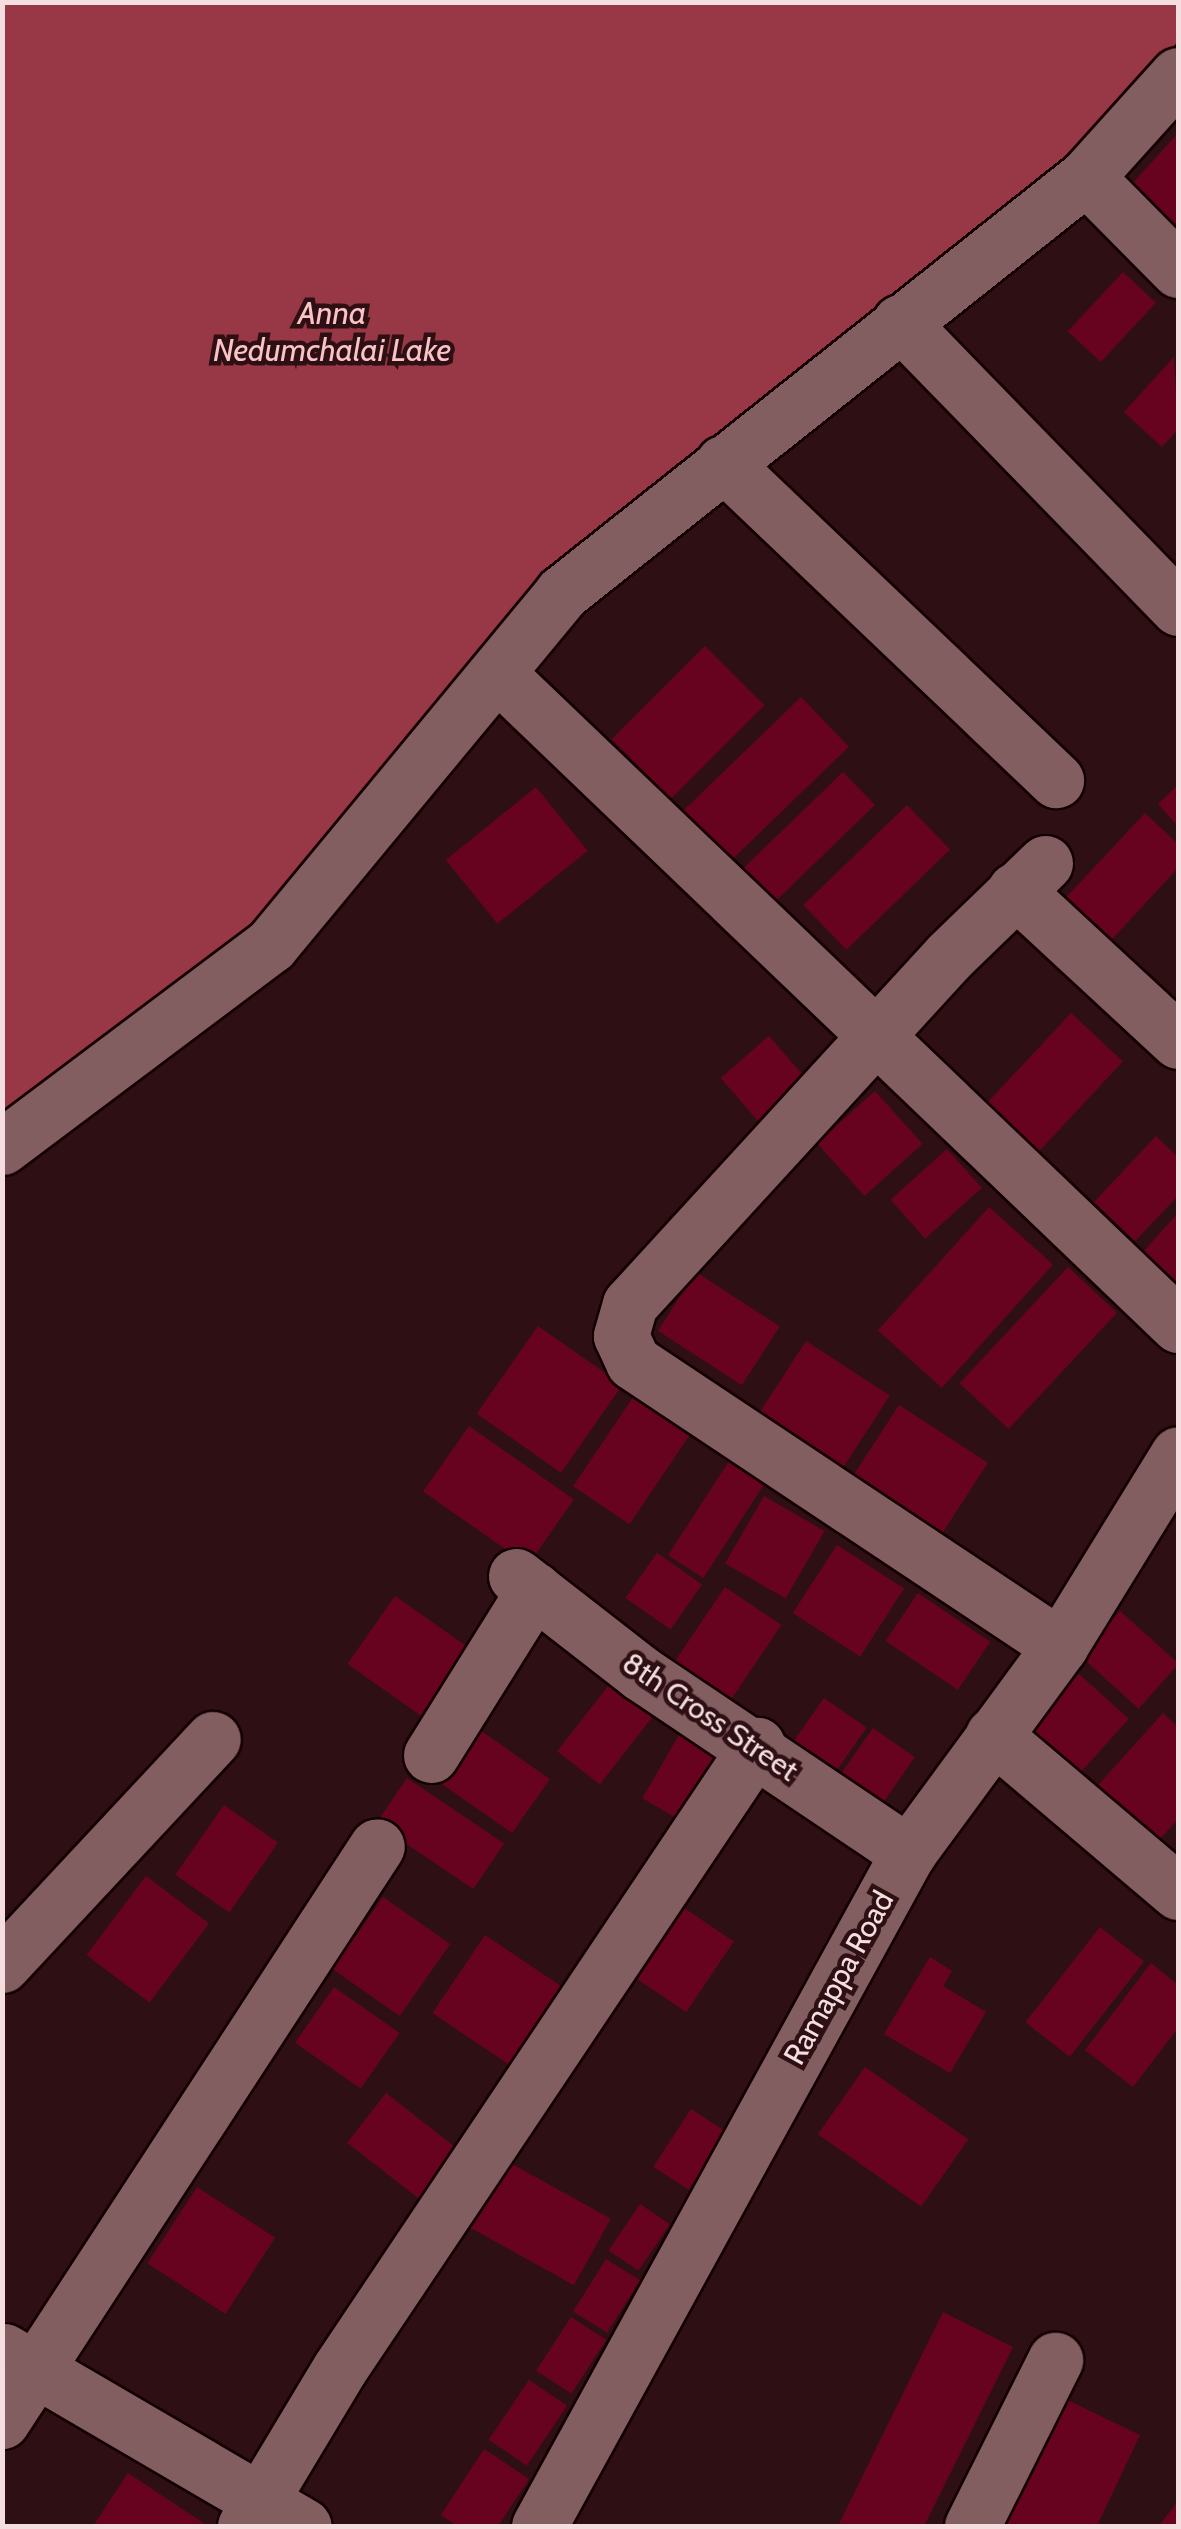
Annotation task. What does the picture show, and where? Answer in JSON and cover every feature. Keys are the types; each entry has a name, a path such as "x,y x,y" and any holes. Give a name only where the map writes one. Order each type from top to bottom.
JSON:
{"street":[{"path":"2,1147 271,945 562,593 1086,177 1176,82"},
{"path":"1086,177 1178,270"},
{"path":"900,322 1178,608"},
{"path":"723,464 1056,780"},
{"path":"497,672 1178,1325"},
{"path":"1060,1646 846,1510 625,1351 630,1304 876,1035 1030,876 1178,1042"},
{"name":"Ramappa Road","path":"539,2526 908,1853 1060,1646 1178,1454"},
{"name":"8th Cross Street","path":"431,1755 525,1583 642,1674 757,1745 908,1853"},
{"path":"993,1735 1178,1892"},
{"path":"2,1965 213,1740"},
{"path":"19,2359 270,2518 340,2368 757,1745"},
{"path":"2,2421 19,2359 377,1846"},
{"path":"972,2526 1055,2360"}],"water":[{"name":"Anna Nedumchalai Lake","path":"3,3 1178,3 1178,41 1079,159 545,584 272,919 3,1124"}],"building":[{"path":"1178,133 1178,226 1132,184"},
{"path":"1123,272 1156,303 1101,362 1068,331"},
{"path":"1174,357 1178,429 1162,447 1124,412"},
{"path":"705,646 764,705 671,799 612,739"},
{"path":"801,697 849,747 728,863 680,814"},
{"path":"843,772 875,805 768,908 737,875"},
{"path":"1178,785 1178,826 1158,804"},
{"path":"536,787 588,851 497,924 446,860"},
{"path":"907,805 950,850 846,950 803,905"},
{"path":"1145,813 1178,844 1178,868 1103,949 1057,907"},
{"path":"1071,1013 1123,1061 1029,1162 978,1113"},
{"path":"769,1036 808,1081 760,1123 721,1078"},
{"path":"875,1091 923,1144 865,1196 817,1143"},
{"path":"1156,1136 1178,1157 1178,1196 1135,1241 1094,1202"},
{"path":"947,1149 982,1188 925,1238 891,1200"},
{"path":"989,1207 1053,1265 942,1388 878,1330"},
{"path":"1178,1213 1178,1280 1167,1292 1134,1262"},
{"path":"1068,1267 1117,1313 1009,1429 960,1383"},
{"path":"696,1272 780,1326 742,1385 658,1331"},
{"path":"538,1326 622,1385 561,1473 477,1414"},
{"path":"806,1341 890,1395 836,1478 752,1424"},
{"path":"638,1390 694,1428 630,1524 573,1486"},
{"path":"899,1405 988,1463 936,1543 847,1486"},
{"path":"469,1426 574,1499 528,1565 423,1492"},
{"path":"735,1452 770,1475 703,1578 668,1555"},
{"path":"764,1496 825,1531 786,1599 725,1564"},
{"path":"837,1545 904,1589 860,1657 793,1613"},
{"path":"657,1553 702,1585 671,1630 625,1598"},
{"path":"725,1587 781,1625 728,1705 671,1667"},
{"path":"918,1593 990,1642 958,1690 886,1641"},
{"path":"395,1596 472,1650 424,1718 347,1664"},
{"path":"1120,1611 1178,1663 1139,1708 1080,1656"},
{"path":"1079,1674 1129,1719 1071,1783 1021,1739"},
{"path":"612,1681 655,1714 600,1784 557,1751"},
{"path":"824,1698 867,1728 829,1781 787,1751"},
{"path":"1163,1713 1178,1727 1178,1819 1152,1848 1091,1793"},
{"path":"477,1728 550,1779 512,1833 439,1782"},
{"path":"683,1728 719,1749 679,1819 642,1798"},
{"path":"873,1728 915,1757 871,1820 829,1791"},
{"path":"407,1778 504,1843 473,1889 376,1824"},
{"path":"224,1805 278,1843 229,1912 175,1875"},
{"path":"146,1876 209,1924 150,2003 86,1955"},
{"path":"383,1897 450,1944 400,2016 333,1969"},
{"path":"684,1908 734,1942 686,2012 636,1978"},
{"path":"1100,1927 1144,1961 1070,2057 1026,2022"},
{"path":"485,1935 563,1988 510,2065 432,2013"},
{"path":"930,1957 952,1971 943,1986 986,2012 950,2073 884,2034"},
{"path":"1151,1963 1178,1985 1178,2028 1133,2087 1085,2050"},
{"path":"334,1987 400,2033 361,2089 295,2043"},
{"path":"865,2067 968,2139 921,2206 818,2134"},
{"path":"386,2093 458,2150 420,2199 347,2143"},
{"path":"691,2109 726,2132 689,2190 653,2167"},
{"path":"505,2160 611,2219 574,2285 468,2226"},
{"path":"197,2187 275,2238 225,2314 147,2263"},
{"path":"640,2204 670,2224 639,2271 609,2250"},
{"path":"606,2259 640,2280 607,2333 573,2312"},
{"path":"943,2312 1013,2347 924,2526 838,2526"},
{"path":"571,2317 606,2340 571,2394 536,2371"},
{"path":"529,2380 567,2406 527,2465 489,2440"},
{"path":"1061,2397 1140,2435 1097,2526 999,2526"},
{"path":"484,2449 529,2479 498,2526 457,2526 441,2515"},
{"path":"128,2473 208,2526 93,2526"},
{"path":"1178,2501 1178,2526 1159,2526"}]}
